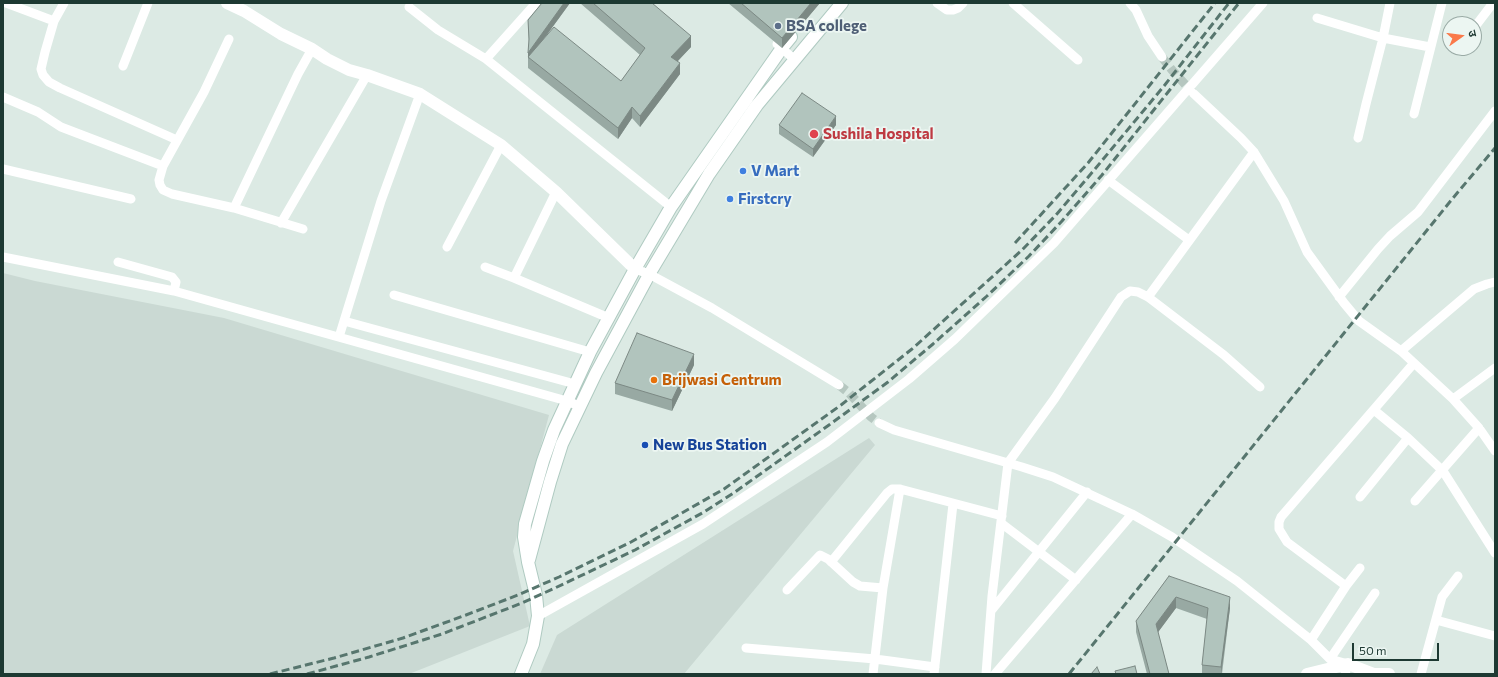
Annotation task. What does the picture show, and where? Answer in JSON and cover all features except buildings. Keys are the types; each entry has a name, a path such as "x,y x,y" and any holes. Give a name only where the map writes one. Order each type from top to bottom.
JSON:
{"main road":[{"path":"227,3 244,11 281,34 312,49 332,62 349,70 420,94 501,145 556,192 635,269"},
{"path":"528,562 562,444 580,406 650,274 709,174 757,106 842,3"},
{"path":"521,674 533,644 538,616 536,595 524,537 525,524 543,461 554,430 590,352 671,207 782,48 800,26"},
{"path":"1307,674 1347,669 1374,674 1389,674"}],"street":[{"path":"6,3 54,21"},
{"path":"64,3 54,21 41,69 43,75 49,82 60,88 177,140"},
{"path":"123,66 148,3"},
{"path":"486,60 536,3"},
{"path":"937,3 947,10 958,8 963,3"},
{"path":"1013,3 1078,60"},
{"path":"1130,3 1136,10 1148,36 1162,57"},
{"path":"538,616 703,524 820,446 862,416 909,378 955,339 1054,243 1263,3"},
{"path":"1358,138 1383,38 1390,3"},
{"path":"1414,114 1442,3"},
{"path":"1482,17 1493,3"},
{"path":"409,7 438,30 486,60 671,207"},
{"path":"1317,18 1383,38 1430,47"},
{"path":"770,38 795,60"},
{"path":"229,39 204,92 163,166 159,180 163,190 172,194 234,208 303,230"},
{"path":"234,208 298,74 312,49"},
{"path":"281,223 367,75"},
{"path":"1193,93 1254,152 1284,201 1307,252 1359,321 1401,351 1453,400 1479,428 1495,451"},
{"path":"339,338 381,201 420,94"},
{"path":"3,97 38,112 61,128 163,166"},
{"path":"1339,296 1390,236 1418,212 1495,111"},
{"path":"448,247 501,145"},
{"path":"1148,297 1254,152"},
{"path":"3,169 130,199"},
{"path":"1108,180 1189,240"},
{"path":"514,278 556,192"},
{"path":"3,257 174,291 567,401 580,406"},
{"path":"118,262 172,277 176,282 174,291"},
{"path":"485,267 609,318"},
{"path":"635,269 650,274 712,308 839,385"},
{"path":"1401,351 1474,289 1494,285"},
{"path":"986,674 991,612 1008,463 1055,398 1121,298 1130,291 1138,292 1148,297 1224,355 1260,387"},
{"path":"394,295 590,352"},
{"path":"344,321 575,384"},
{"path":"1346,586 1287,542 1279,529 1279,522 1281,517 1414,363"},
{"path":"1453,400 1495,368"},
{"path":"1374,410 1443,470 1491,537 1495,553"},
{"path":"879,423 894,430 1008,463 1053,478 1087,492 1132,514 1172,537 1237,581 1311,640 1330,659 1347,669"},
{"path":"1415,501 1479,428"},
{"path":"1360,497 1408,438"},
{"path":"831,562 887,493 892,489 900,489 954,504 1001,520 1039,552 1076,580"},
{"path":"874,674 883,588 900,489"},
{"path":"991,612 1087,492"},
{"path":"746,648 875,659 935,670 954,504"},
{"path":"995,674 1132,514"},
{"path":"787,590 820,555 831,562 852,582 860,586 883,588"},
{"path":"1311,640 1346,586 1360,568"},
{"path":"1421,674 1442,597 1458,576"},
{"path":"1330,659 1375,593"},
{"path":"1436,620 1495,636"}],"shaded area":[{"path":"3,273 35,281 224,318 549,415 513,551 530,626 409,674 3,674"},
{"path":"869,438 875,445 684,674 540,674 557,635"}],"tunnel":[{"path":"1162,57 1193,93"},
{"path":"839,385 879,423"}],"railway":[{"path":"1015,243 1088,163 1215,3"},
{"path":"270,674 334,658 403,638 518,595 631,542 724,489 841,405 912,349 1022,250 1056,215 1095,169 1164,86 1229,3"},
{"path":"307,674 369,657 442,634 522,603 635,550 704,512 735,492 829,425 888,382 933,344 1029,256 1102,175 1239,3"},
{"path":"1069,674 1495,148"}],"place":[{"name":"BSA college","path":"778,26"},
{"name":"Sushila Hospital","path":"814,134"},
{"name":"V Mart","path":"743,171"},
{"name":"Firstcry","path":"730,199"},
{"name":"Brijwasi Centrum","path":"654,380"},
{"name":"New Bus Station","path":"645,445"}]}
